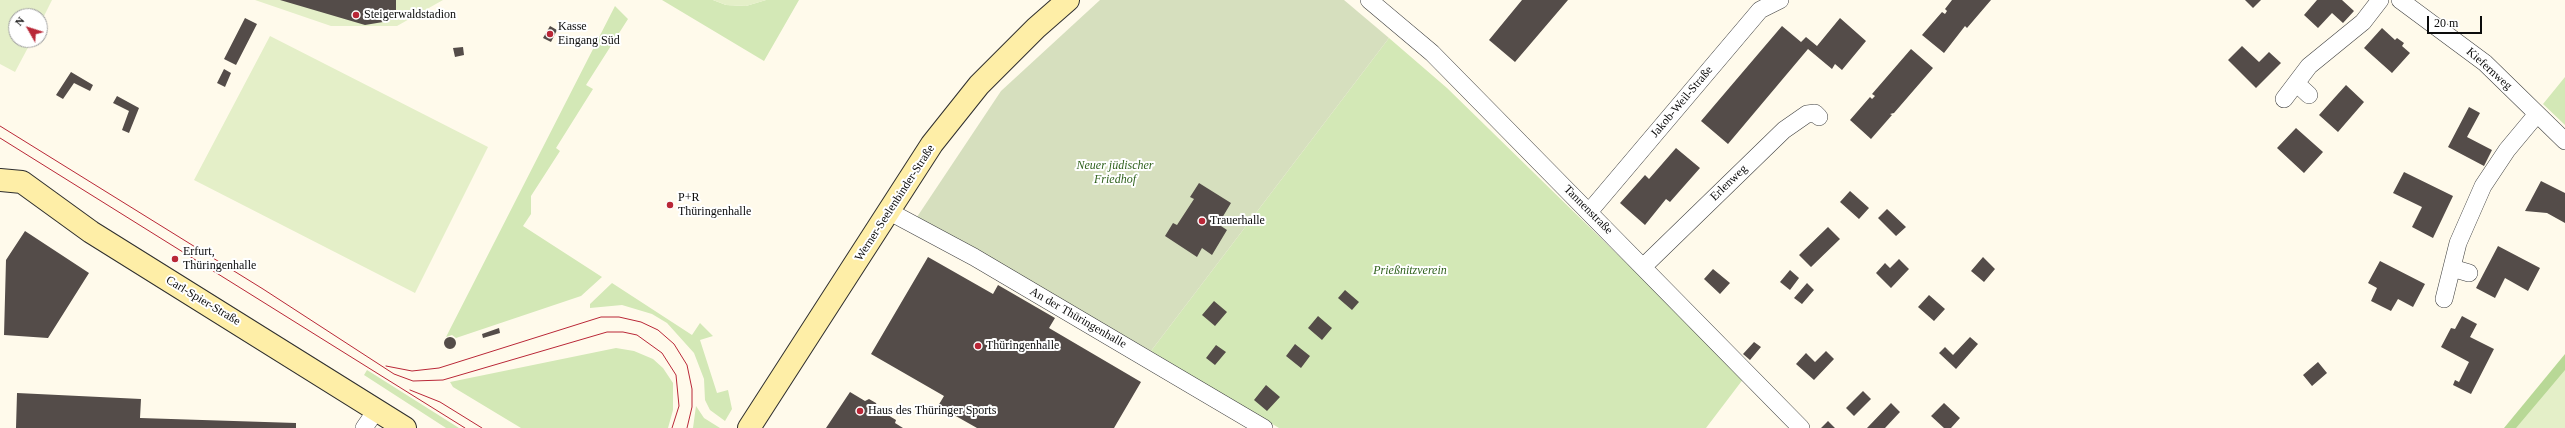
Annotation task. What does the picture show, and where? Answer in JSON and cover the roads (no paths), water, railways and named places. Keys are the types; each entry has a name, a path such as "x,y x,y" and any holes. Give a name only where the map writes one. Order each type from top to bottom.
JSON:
{"street":[{"name":"Werner-Seelenbinder-Straße","path":"749,428 890,212 932,144 979,85 1036,28 1068,0"},
{"name":"Tannenstraße","path":"1369,0 1432,53 1644,266 1801,428"},
{"name":"Jakob-Weil-Straße","path":"1589,212 1760,10 1780,0"},
{"path":"2284,99 2310,66 2363,22 2380,0"},
{"name":"Kiefernweg","path":"2400,0 2485,63 2565,141"},
{"path":"2296,83 2309,95"},
{"name":"Erlenweg","path":"1644,266 1784,130 1807,114 1815,113 1819,116"},
{"path":"2444,299 2458,243 2483,186 2507,150 2537,114"},
{"name":"Carl-Spier-Straße","path":"0,180 22,182 90,232 406,428"},
{"name":"An der Thüringenhalle","path":"890,212 974,257 1264,428"},
{"path":"2452,268 2469,273"},
{"path":"364,428 376,409"}],"tram line":[{"path":"0,126 263,289 394,374 413,381 443,380 607,332 623,332 637,335 662,353 676,375 679,406 672,428"},
{"path":"0,138 465,428"},
{"path":"386,366 412,371 439,368 601,317 619,317 641,322 658,330 674,344 687,365 692,389 692,407 687,428"},
{"path":"410,390 440,402 482,428"}],"place":[{"name":"Steigerwaldstadion","path":"356,15"},
{"name":"Kasse Eingang Süd","path":"550,34"},
{"name":"P+R Thüringenhalle","path":"670,205"},
{"name":"Trauerhalle","path":"1202,221"},
{"name":"Erfurt, Thüringenhalle","path":"175,259"},
{"name":"Thüringenhalle","path":"978,346"},
{"name":"Haus des Thüringer Sports","path":"860,411"}],"park label":[{"name":"Neuer jüdischer Friedhof","path":"1115,173"},
{"name":"Prießnitzverein","path":"1410,271"}]}
